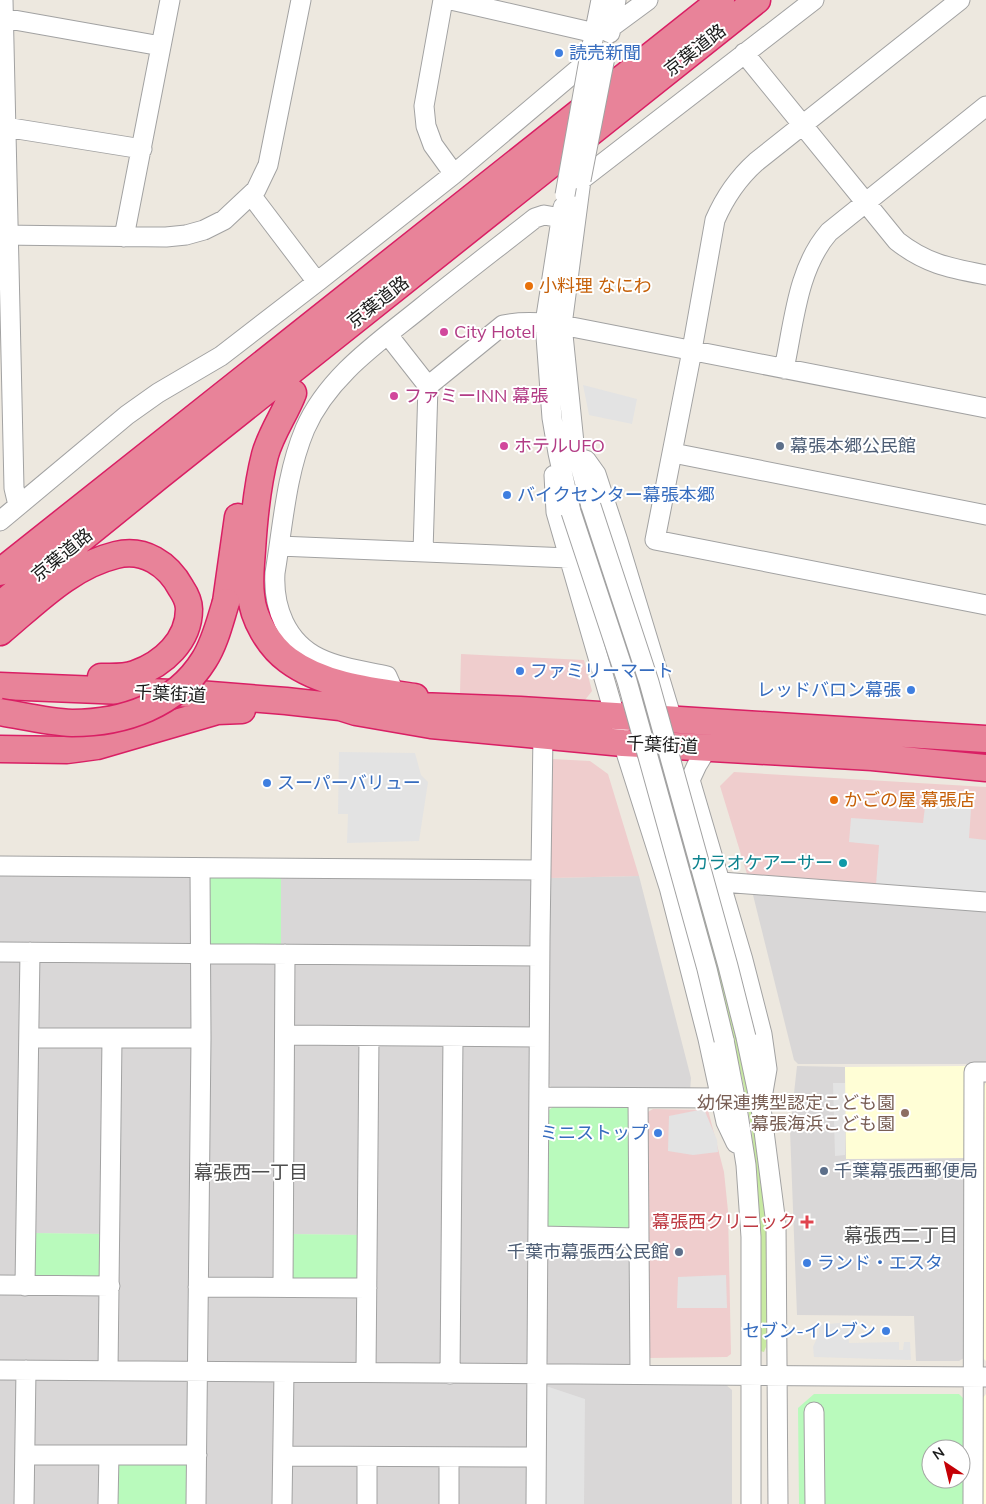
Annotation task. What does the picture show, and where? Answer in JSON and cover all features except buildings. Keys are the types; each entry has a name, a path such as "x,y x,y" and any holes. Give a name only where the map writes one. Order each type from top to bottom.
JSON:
{"highway":[{"name":"京葉道路","path":"0,572 721,0"},
{"name":"京葉道路","path":"0,605 165,470 757,0"},
{"path":"0,712 48,721 71,723 95,722 138,713 177,691 190,679 212,646 226,602 239,506 255,453 267,430 294,393 346,339 381,310 391,291"},
{"path":"294,393 268,446 258,485 254,523 251,596 255,612 264,631 274,647 288,660 322,678 353,686 427,698 444,707"},
{"path":"0,551 148,444 180,430"},
{"path":"0,632 61,581 96,561 117,554 134,553 152,558 164,564 175,577 185,594 189,607 188,623 183,636 172,651 160,661 133,675 0,682"},
{"name":"千葉街道","path":"0,686 198,694 286,701 340,707 356,712 431,725 623,743 872,757 986,768"},
{"path":"0,749 66,750 97,746 217,711 270,709 286,701"},
{"name":"千葉街道","path":"340,707 356,704 444,707 986,739"}],"street":[{"path":"124,237 170,0"},
{"path":"4,234 124,237 186,236 224,220 250,195 262,178 268,165 301,0"},
{"path":"444,0 424,106 426,126 433,145 454,174"},
{"path":"451,0 603,31 648,0"},
{"path":"601,0 606,52 553,324 574,443 591,506 649,682 728,966 746,1038 760,1108 776,1224 778,1504"},
{"path":"616,0 589,60 561,218 553,324 551,409 558,453 571,512 627,680 707,969 724,1040 737,1108 746,1165 751,1237 751,1504"},
{"path":"581,180 814,0"},
{"path":"960,0 744,172 734,183 722,203 714,220 692,351 655,540 986,606"},
{"path":"18,505 14,488 4,234 3,9 161,46"},
{"path":"744,53 893,237 911,252 932,262 986,275"},
{"path":"0,521 127,415 158,393 221,356 318,282 454,174 589,60"},
{"path":"784,369 804,272 813,253 829,232 986,106"},
{"path":"5,127 142,148"},
{"path":"250,195 318,282"},
{"path":"395,694 387,676 350,668 318,658 295,640 280,616 274,588 279,546 289,481 309,421 332,386 362,356 388,335 535,218 544,216 561,218"},
{"path":"428,386 503,325 514,323 553,324 986,408"},
{"path":"388,335 428,386 423,552"},
{"path":"574,443 596,474 672,719"},
{"path":"558,453 554,473 556,512 615,716 623,728 651,745"},
{"path":"673,453 986,515"},
{"path":"279,546 569,558"},
{"path":"536,1504 539,956 543,735"},
{"path":"623,743 669,887 708,1039 726,1122 746,1165"},
{"path":"708,747 690,780 721,882 762,1034 767,1069 760,1108"},
{"path":"0,866 540,870"},
{"path":"196,1504 201,1038 200,868"},
{"path":"721,882 986,902"},
{"path":"0,952 539,956"},
{"path":"25,1286 30,952"},
{"path":"283,1287 285,954"},
{"path":"286,1035 539,1037"},
{"path":"366,1372 369,1036"},
{"path":"450,1374 453,1037"},
{"path":"29,1038 201,1038"},
{"path":"108,1370 112,1038"},
{"path":"973,1504 980,1377 974,1072 986,1072"},
{"path":"539,1097 720,1098"},
{"path":"638,1098 640,1374"},
{"path":"538,1236 640,1238"},
{"path":"0,1285 110,1286"},
{"path":"198,1287 367,1288"},
{"path":"0,1370 980,1377"},
{"path":"24,1504 26,1370"},
{"path":"282,1504 284,1372"},
{"path":"814,1412 815,1504"},
{"path":"25,1455 197,1455"},
{"path":"108,1504 109,1455"},
{"path":"283,1456 536,1457"},
{"path":"367,1456 367,1504"},
{"path":"449,1457 449,1504"}],"shaded area":[{"path":"583,385 637,399 632,424 589,415"},
{"path":"461,654 584,660 592,691 585,700 460,693"},
{"path":"339,752 415,753 421,775 428,782 419,841 347,843 348,814 338,814"},
{"path":"552,759 590,761 608,774 639,876 550,878"},
{"path":"734,772 986,787 986,893 747,874 720,786"},
{"path":"927,791 972,794 969,838 986,840 986,894 876,885 879,845 849,842 851,818 923,823"},
{"path":"0,871 191,872 196,940 191,944 0,943"},
{"path":"281,875 528,875 533,880 534,941 528,946 281,945"},
{"path":"639,876 691,1078 690,1092 552,1089 548,1082 550,878"},
{"path":"757,892 986,910 986,1064 798,1064 794,1060 753,895"},
{"path":"0,960 21,960 22,1276 0,1280"},
{"path":"41,960 186,960 192,965 192,1027 186,1032 38,1031 34,1027 35,965"},
{"path":"214,961 277,961 275,1282 211,1282 206,1276 209,966"},
{"path":"297,962 528,963 533,968 532,1028 295,1031 291,1025 291,966"},
{"path":"360,1041 364,1235 289,1234 291,1046 295,1042"},
{"path":"380,1041 445,1042 446,1361 441,1365 376,1365 372,1359 375,1046"},
{"path":"103,1042 106,1234 32,1233 34,1046"},
{"path":"187,1043 191,1050 189,1359 185,1363 120,1363 115,1357 118,1047"},
{"path":"464,1043 527,1043 532,1048 531,1361 526,1365 461,1365 456,1360 459,1047"},
{"path":"797,1066 845,1067 846,1159 965,1158 964,1358 959,1361 916,1361 914,1316 797,1315 790,1130"},
{"name":"幼保連携型認定こども園 幕張海浜こども園","path":"965,1066 965,1158 846,1159 845,1067"},
{"path":"986,1082 986,1361 981,1356 982,1091"},
{"path":"833,1083 845,1083 845,1155 835,1156"},
{"path":"653,1109 708,1110 724,1172 728,1211 731,1354 727,1357 649,1358 646,1113"},
{"path":"704,1109 717,1140 718,1152 693,1155 668,1151 669,1116"},
{"path":"553,1243 630,1243 634,1248 634,1361 628,1366 551,1366 546,1361 548,1247"},
{"path":"726,1275 727,1308 677,1308 678,1277"},
{"path":"0,1290 100,1291 99,1362 0,1361"},
{"path":"212,1292 358,1292 358,1363 209,1364 205,1358 205,1297"},
{"path":"848,1322 849,1343 899,1342 899,1350 903,1350 904,1342 910,1342 911,1360 814,1357 813,1347 819,1333 819,1325"},
{"path":"0,1378 16,1378 22,1383 21,1504 0,1504"},
{"path":"38,1378 184,1379 189,1385 188,1446 38,1450 31,1443 31,1382"},
{"path":"210,1380 274,1380 279,1385 278,1504 204,1504 205,1384"},
{"path":"294,1380 525,1382 530,1388 529,1449 295,1452 289,1446 289,1384"},
{"path":"549,1382 725,1384 732,1390 732,1504 546,1504 546,1386"},
{"path":"546,1386 585,1399 584,1504 546,1504"},
{"path":"986,1394 986,1504 982,1504 982,1399"},
{"path":"38,1460 98,1460 104,1466 104,1504 31,1504 31,1466"},
{"path":"294,1462 356,1462 362,1470 361,1504 287,1504 287,1468"},
{"path":"378,1462 439,1463 445,1471 445,1504 372,1504 372,1468"},
{"path":"462,1463 526,1464 529,1469 529,1504 455,1504 455,1470"}],"green space":[{"path":"661,774 665,774 668,782 701,887 751,1089 770,1237 766,1347 764,1352 760,1351 752,1132 744,1087 723,994"},
{"path":"213,875 281,875 281,945 211,945 206,940 206,880"},
{"path":"554,1106 630,1108 633,1231 547,1230 548,1111"},
{"path":"32,1233 106,1234 105,1277 36,1280 31,1275"},
{"path":"289,1234 364,1235 364,1279 293,1283"},
{"path":"814,1394 959,1394 964,1399 964,1439 921,1439 921,1489 965,1489 965,1504 799,1504 798,1408"},
{"path":"121,1461 184,1462 188,1467 188,1504 115,1504 115,1468"}],"place":[{"name":"読売新聞","path":"559,53"},
{"name":"小料理 なにわ","path":"529,286"},
{"name":"City Hotel","path":"444,332"},
{"name":"ファミーINN 幕張","path":"394,396"},
{"name":"ホテルUFO","path":"504,446"},
{"name":"幕張本郷公民館","path":"780,446"},
{"name":"バイクセンター幕張本郷","path":"507,495"},
{"name":"ファミリーマート","path":"520,671"},
{"name":"レッドバロン幕張","path":"911,690"},
{"name":"スーパーバリュー","path":"267,783"},
{"name":"かごの屋 幕張店","path":"834,800"},
{"name":"カラオケアーサー","path":"843,863"},
{"name":"幼保連携型認定こども園 幕張海浜こども園","path":"905,1113"},
{"name":"ミニストップ","path":"658,1133"},
{"name":"千葉幕張西郵便局","path":"824,1171"},
{"name":"幕張西クリニック","path":"807,1222"},
{"name":"千葉市幕張西公民館","path":"679,1252"},
{"name":"ランド・エスタ","path":"807,1263"},
{"name":"セブン-イレブン","path":"886,1331"}],"district":[{"name":"幕張西一丁目","path":"251,1172"},
{"name":"幕張西二丁目","path":"901,1235"}]}
